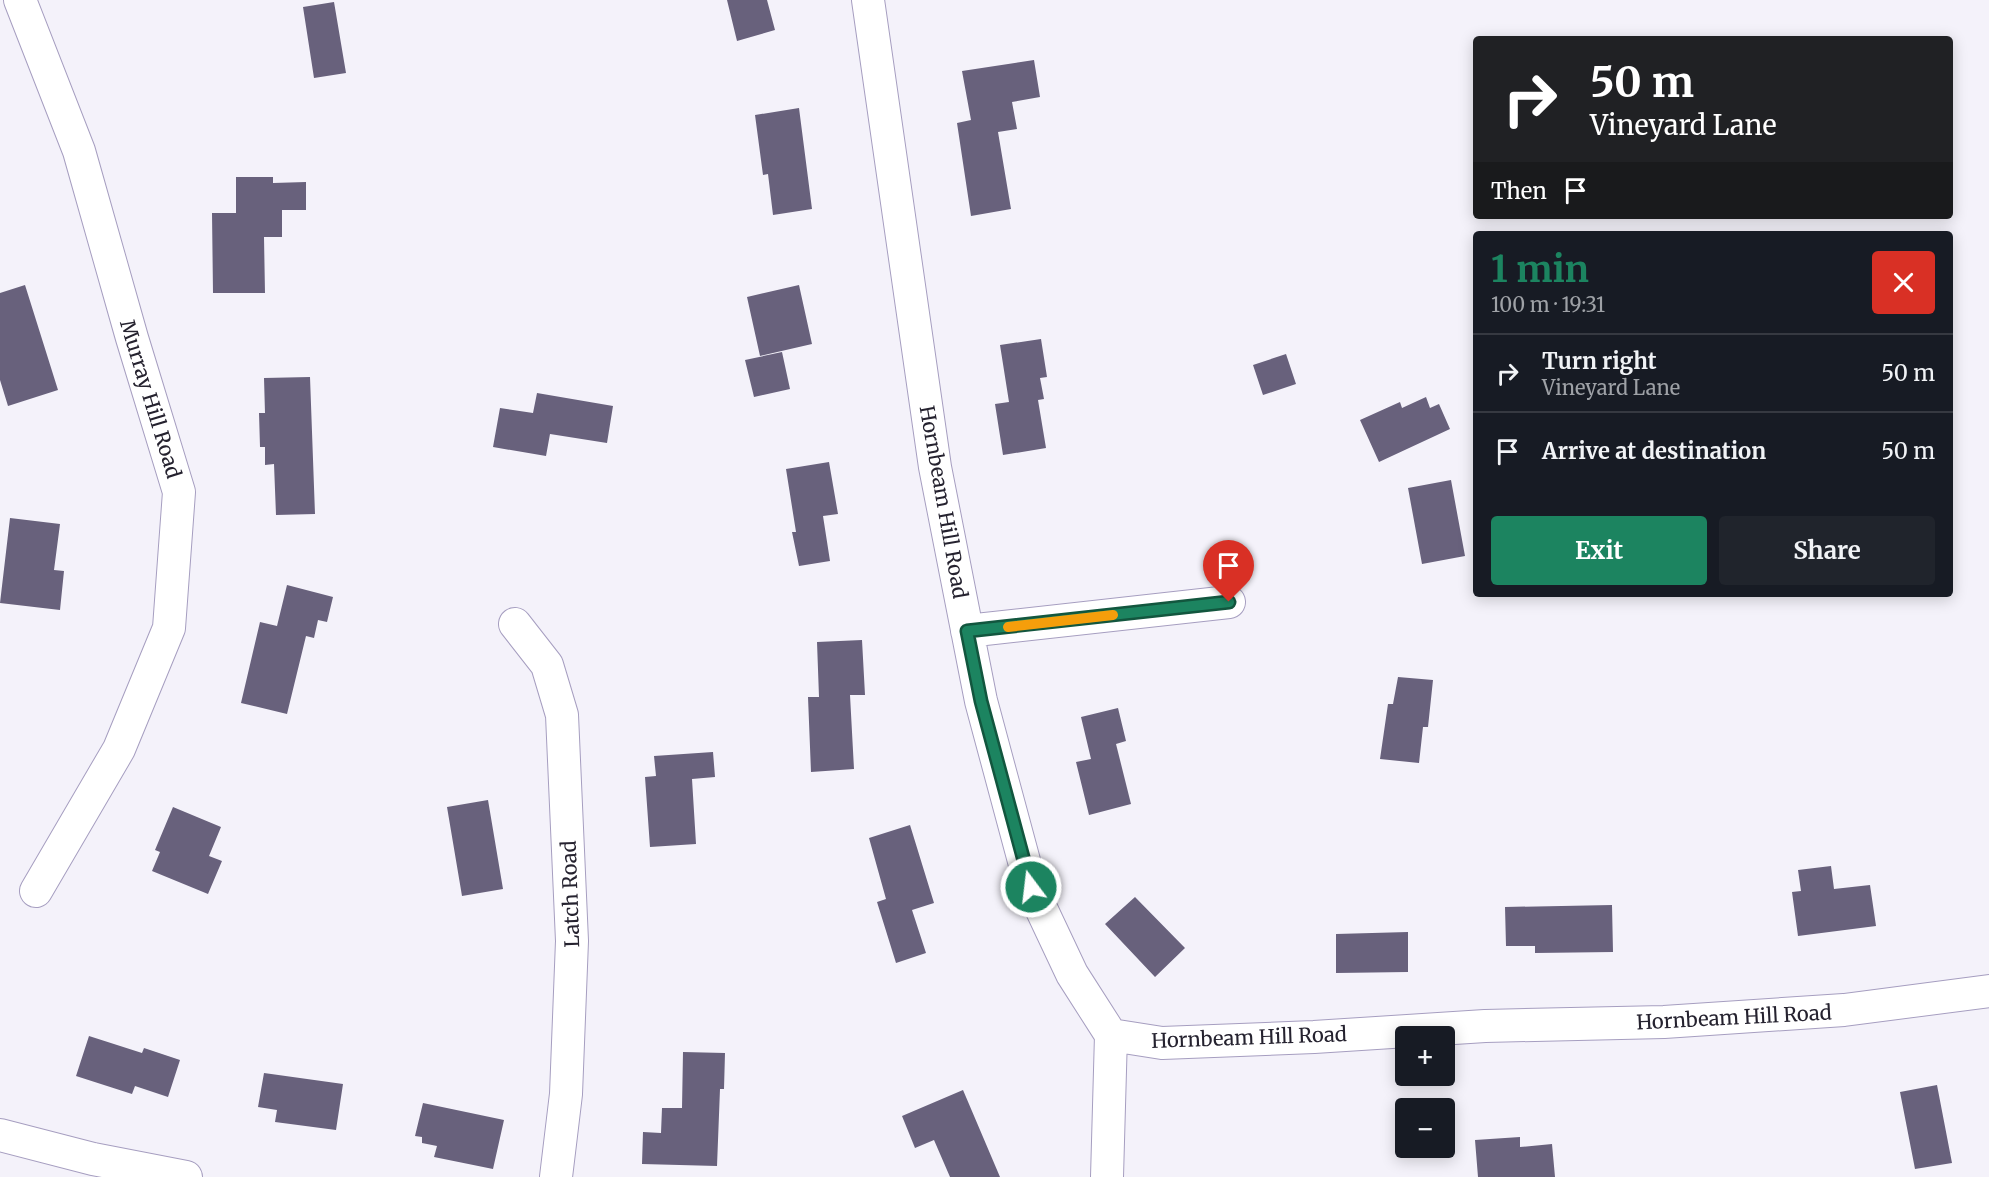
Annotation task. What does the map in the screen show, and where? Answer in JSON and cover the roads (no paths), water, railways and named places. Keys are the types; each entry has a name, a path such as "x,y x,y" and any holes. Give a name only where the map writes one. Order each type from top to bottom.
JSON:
{"street":[{"name":"Murray Hill Road","path":"20,0 79,151 179,492 169,628 119,749 36,891"},
{"name":"Hornbeam Hill Road","path":"868,0 935,467 981,701 1031,887 1072,974 1111,1035 1162,1043 1314,1037 1485,1026 1664,1022 1844,1011 1989,991"},
{"path":"967,631 1229,602"},
{"name":"Latch Road","path":"515,624 547,665 562,715 572,941 566,1094 556,1177"},
{"path":"1107,1177 1111,1035"},
{"path":"0,1136 93,1159 186,1177"}]}
